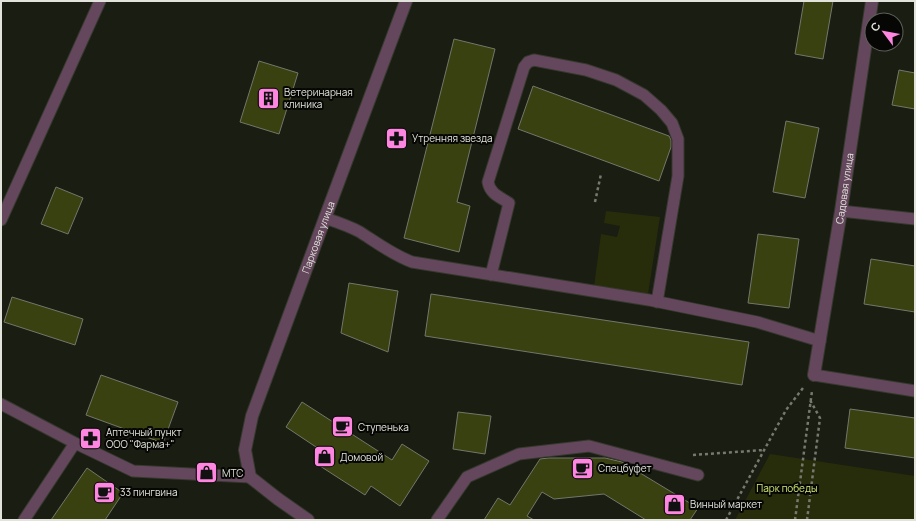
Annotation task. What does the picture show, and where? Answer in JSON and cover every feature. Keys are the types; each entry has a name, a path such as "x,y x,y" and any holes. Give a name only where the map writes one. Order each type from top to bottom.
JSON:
{"street":[{"name":"Парковая улица","path":"250,477 245,450 252,416 406,1"},
{"name":"Садовая улица","path":"814,375 872,1"},
{"path":"250,477 308,520"}],"lane":[{"path":"2,215 100,1"},
{"path":"491,275 509,203 494,194 489,188 488,182 524,67 528,62 534,60 586,70 616,80 644,95 672,122 678,139 678,176 657,302"},
{"path":"840,211 915,219"},
{"path":"325,218 348,226 402,259 412,262 657,302 757,322 820,341"},
{"path":"814,375 915,391"},
{"path":"1,404 75,443 133,471 250,477"},
{"path":"24,520 75,443"},
{"path":"436,520 467,477 519,454 589,446 698,475"}],"path":[{"path":"595,202 601,174"},
{"path":"795,520 814,375"},
{"path":"726,520 786,410 814,375"},
{"path":"807,520 820,418 810,400"}],"green space":[{"path":"606,211 660,217 648,294 594,287 601,234 617,237 620,226 604,223"},
{"name":"Парк победы","path":"770,454 915,476 915,520 735,520"}],"building":[{"path":"804,1 833,1 823,59 795,54"},
{"path":"454,39 495,49 457,202 470,206 459,252 404,238"},
{"name":"Ветеринарная клиника","path":"259,61 298,73 279,134 240,122"},
{"path":"899,70 915,73 915,109 892,105"},
{"path":"533,86 669,136 671,140 671,147 659,181 518,129"},
{"path":"786,121 819,128 805,198 773,192"},
{"path":"56,187 83,198 68,234 41,224"},
{"path":"758,234 799,239 789,308 748,303"},
{"path":"871,259 915,266 915,312 864,304"},
{"path":"349,283 398,291 388,352 341,333"},
{"path":"431,294 749,342 742,385 425,336"},
{"path":"12,297 83,319 75,345 4,322"},
{"path":"101,375 178,402 163,443 86,415"},
{"path":"302,402 392,460 402,444 429,461 400,506 371,486 365,495 320,466 328,455 286,427"},
{"path":"850,409 915,418 915,458 845,448"},
{"path":"458,412 491,416 485,454 453,449"},
{"path":"605,458 622,462 698,508 690,520 646,520 604,494 554,499 542,492 527,516 534,520 484,520 498,498 510,505 540,459"},
{"path":"87,468 123,493 105,520 51,520"}],"place":[{"name":"Ветеринарная клиника","path":"269,98"},
{"name":"Утренняя звезда","path":"396,138"},
{"name":"Ступенька","path":"342,427"},
{"name":"Аптечный пункт ООО \"Фарма+\"","path":"91,438"},
{"name":"Домовой","path":"325,457"},
{"name":"Спецбуфет","path":"583,468"},
{"name":"МТС","path":"207,473"},
{"name":"33 пингвина","path":"105,492"},
{"name":"Винный маркет","path":"675,504"}]}
